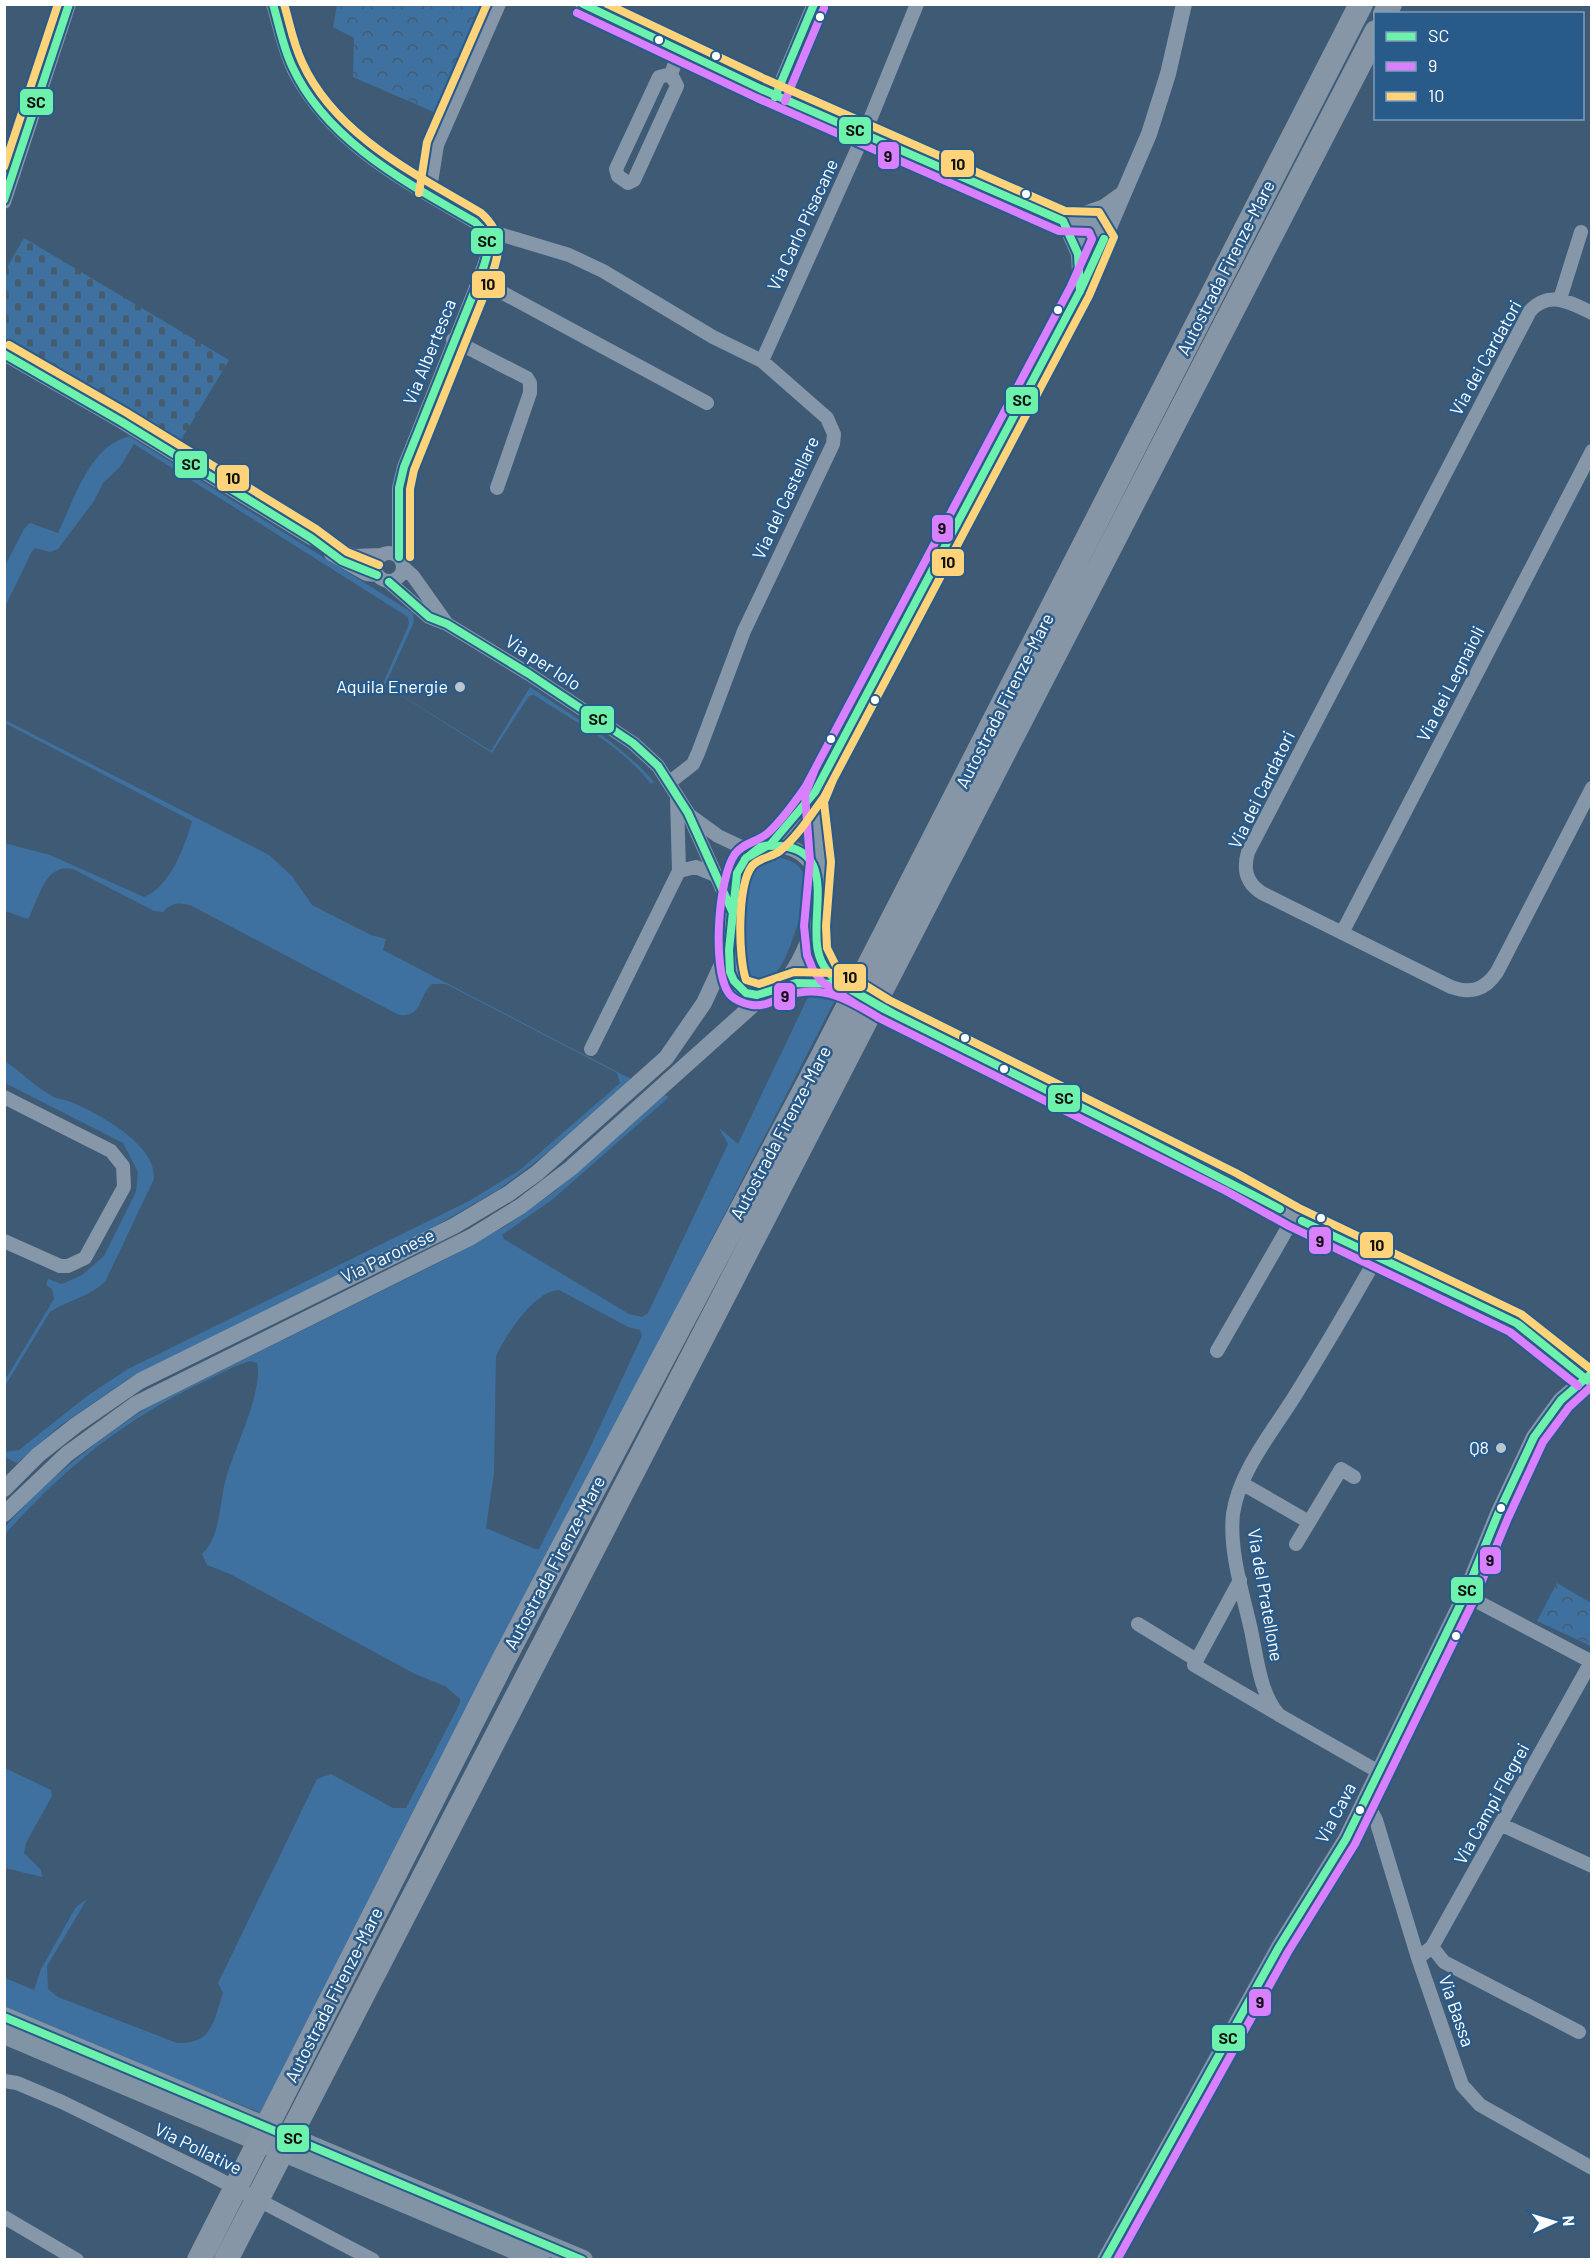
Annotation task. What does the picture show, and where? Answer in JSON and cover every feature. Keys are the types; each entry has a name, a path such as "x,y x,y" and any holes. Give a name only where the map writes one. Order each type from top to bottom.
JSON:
{"highway":[{"name":"Autostrada Firenze-Mare","path":"199,2259 505,1657 826,1048 1361,4"},
{"name":"Autostrada Firenze-Mare","path":"226,2259 1374,36"}],"main road":[{"path":"4,2017 324,2159 540,2259"},
{"path":"4,2034 221,2115"},
{"path":"324,2159 583,2259"}],"street":[{"path":"4,202 69,4"},
{"path":"273,4 295,73 324,115 362,153 486,230"},
{"path":"429,195 438,145 499,4"},
{"path":"582,4 679,53 775,97 865,132 1063,221 1088,242 1104,239"},
{"path":"775,97 814,4"},
{"name":"Via Carlo Pisacane","path":"762,361 865,132 917,4"},
{"path":"770,845 815,792 1080,291 1127,189 1168,74 1184,4"},
{"path":"671,74 659,77 615,169 618,176 628,183 634,180 677,86 671,74 679,53"},
{"path":"638,120 657,130"},
{"path":"1063,221 1104,206 1127,189"},
{"path":"1063,221 1078,254 1080,291"},
{"name":"Via del Castellare","path":"486,230 570,255 603,271 713,337 762,361 827,418 834,434 833,444 744,631 693,764 672,786"},
{"name":"Via Albertesca","path":"401,562 399,488 404,467 479,280 489,249 486,230"},
{"path":"1581,232 1560,299 1592,313"},
{"path":"479,280 707,404"},
{"name":"Via dei Cardatori","path":"1560,299 1544,300 1530,311 1417,524 1245,860 1245,871 1254,888 1450,987 1464,991 1482,988 1497,972 1592,788"},
{"path":"453,340 527,378 530,383 530,393 497,488"},
{"name":"Via per Iolo","path":"4,354 122,422 311,538 345,554 365,557 382,555"},
{"name":"Via dei Legnaioli","path":"1342,933 1592,451"},
{"name":"Via per Iolo","path":"311,538 336,558 366,574 383,579 429,617 447,624 633,743 658,766 688,813 733,913"},
{"path":"391,553 401,562 397,579 383,579 376,562 382,555 391,553"},
{"name":"Via per Iolo","path":"401,562 447,624"},
{"path":"591,1049 679,871 679,811 672,786"},
{"path":"784,986 814,981 842,984 822,966 816,949 816,916 820,885 815,792"},
{"name":"Via per Iolo","path":"688,813 718,836 752,852"},
{"path":"764,995 753,996 737,987 730,971 729,949 737,870 752,852 770,845 783,846 804,855 812,864 820,885"},
{"path":"679,871 696,867 715,874"},
{"path":"784,986 799,958 816,916"},
{"name":"Via Paronese","path":"4,1490 38,1455 76,1425 140,1381 454,1226 508,1194 537,1173 666,1058 704,1003 729,949"},
{"name":"Via Paronese","path":"4,1514 67,1454 136,1404 471,1237 521,1206 571,1168 764,995 774,993 784,986"},
{"path":"884,1009 1232,1182 1294,1217 1516,1323 1589,1378"},
{"path":"4,1097 111,1151 120,1160 124,1172 123,1187 93,1248 78,1263 60,1266 4,1241"},
{"path":"1217,1351 1294,1217"},
{"name":"Via del Pratellone","path":"1279,1715 1270,1703 1264,1686 1240,1580 1233,1531 1233,1513 1243,1484 1377,1257"},
{"name":"Via Cava","path":"1105,2259 1279,1947 1346,1839 1464,1595 1506,1495 1534,1437 1561,1400 1589,1378"},
{"path":"1296,1544 1341,1469 1354,1477"},
{"path":"1243,1484 1309,1522"},
{"path":"1240,1580 1195,1659 1194,1665 1198,1670 1379,1772"},
{"path":"1464,1595 1591,1662"},
{"path":"1138,1624 1195,1659"},
{"name":"Via Campi Flegrei","path":"1418,1958 1432,1947 1591,1662"},
{"name":"Via Bassa","path":"1362,1806 1371,1811 1376,1820 1418,1958 1462,2085 1480,2105 1592,2168"},
{"path":"1502,1825 1592,1866"},
{"path":"1432,1947 1444,1962 1579,2032"},
{"name":"Via Pollative","path":"4,2081 17,2082 62,2102 205,2172 373,2259"},
{"path":"4,2217 77,2259"}],"green space":[{"path":"337,4 485,5 436,113 353,77 354,38 333,27"},
{"path":"24,238 229,360 178,445 5,341 5,271"},
{"path":"129,436 413,613 414,622 385,685 491,751 530,687 611,742 654,782 651,784 626,757 612,746 534,695 529,696 492,753 383,684 409,624 408,617 134,444 120,467 103,483 94,501 58,549 50,552 35,548 32,551 5,607 4,568 24,529 30,523 58,533 77,490 93,462 115,442"},
{"path":"5,720 269,855 292,876 312,905 371,935 386,939 383,950 631,1079 542,1157 498,1190 430,1229 131,1377 61,1425 17,1463 5,1457 5,1452 19,1450 87,1396 128,1369 469,1201 520,1170 620,1083 617,1073 446,984 432,984 413,1013 399,1015 192,906 176,904 163,912 154,911 73,869 63,868 49,876 28,919 5,911 4,843 50,855 144,897 153,892 169,875 181,853 192,821 5,723"},
{"path":"773,857 788,860 798,866 804,874 806,894 792,941 781,967 768,979 750,982 741,977 740,969 746,886 752,866 756,862"},
{"path":"819,990 837,996 261,2113 5,2010 5,1978 34,1990 41,1969 76,1907 87,1899 47,1966 48,1989 58,1997 177,2043 198,2040 205,2035 214,2022 223,1993 218,1983 317,1779 331,1774 393,1808 406,1808 460,1699 445,1686 415,1674 230,1574 207,1565 202,1554 217,1527 224,1485 253,1402 258,1374 257,1363 251,1361 232,1368 145,1414 95,1448 50,1488 5,1534 5,1527 37,1493 72,1462 148,1407 440,1262 507,1225 555,1191 664,1095 668,1096 667,1099 553,1199 502,1235 504,1239 629,1314 642,1317 648,1313 728,1144 719,1128 738,1144 807,999","holes":["559,1290 628,1327 640,1330 642,1336 588,1452 539,1549 486,1528 494,1473 496,1356 514,1326 540,1298"]},
{"path":"5,1061 51,1096 82,1107 124,1132 146,1154 152,1166 154,1179 105,1282 50,1312 5,1386 5,1380 54,1299 52,1289 46,1285 48,1279 62,1284 82,1275 104,1256 136,1192 138,1172 123,1143 5,1083"},
{"path":"1557,1583 1591,1603 1591,1646 1537,1621"},
{"path":"5,1768 51,1790 52,1796 26,1843 24,1853 41,1870 42,1877 5,1868"}],"transit line":[{"name":"10","path":"4,167 58,4"},
{"name":"SC","path":"4,200 69,4"},
{"name":"SC","path":"273,4 292,66 307,93 325,117 371,158 422,192 475,222 486,235 488,242 487,256 479,280 404,467 399,488 399,557"},
{"name":"10","path":"284,4 302,62 316,88 335,111 379,150 481,213 489,221 497,238 497,255 493,273 414,470 410,489 410,557"},
{"name":"10","path":"419,193 427,142 487,4"},
{"name":"SC","path":"583,4 761,89 1063,221 1078,254 1080,291"},
{"name":"10","path":"607,4 765,79 1065,211 1099,212 1114,237 1089,296 824,797 793,839 777,853 755,863 747,876 740,922 741,955 746,980 759,984 794,972 834,973 855,979 889,1000 1236,1173 1299,1208 1521,1314 1592,1370"},
{"name":"SC","path":"775,97 814,4"},
{"name":"9","path":"785,101 824,8"},
{"name":"9","path":"577,13 757,98 1059,231 1089,232 1092,239 1071,286 806,786 774,827 739,850 729,866 724,882 719,923 720,964 728,992 738,1001 756,1005 799,992 812,991 835,995 857,1005 1226,1191 1289,1226 1510,1332 1578,1386"},
{"name":"SC","path":"745,859 760,847 770,845 815,792 1080,291 1104,239"},
{"name":"10","path":"9,345 127,413 316,529 347,552 379,565"},
{"name":"SC","path":"4,354 122,422 311,538 342,561 377,575"},
{"name":"SC","path":"389,582 429,617 447,624 529,674 633,743 658,766 688,813 733,913 732,922"},
{"name":"9","path":"815,769 805,795 810,861 804,926 807,955 813,970 822,982 857,1005"},
{"name":"10","path":"833,780 824,802 831,862 826,926 827,948 836,966 869,988"},
{"name":"SC","path":"767,846 790,847 805,855 814,867 818,899 816,935 818,951 826,970 841,984 796,983 757,995 746,993 734,981 730,972 729,950 737,873 746,858 767,846"},
{"name":"SC","path":"841,984 894,1014 1127,1130"},
{"name":"SC","path":"841,984 884,1009 1127,1130"},
{"name":"SC","path":"1127,1130 1280,1209"},
{"name":"SC","path":"1127,1130 1280,1209"},
{"name":"SC","path":"1302,1221 1462,1297"},
{"name":"SC","path":"1302,1221 1462,1297"},
{"name":"SC","path":"1462,1297 1518,1324 1592,1384"},
{"name":"SC","path":"1462,1297 1516,1323 1592,1384"},
{"name":"SC","path":"1105,2260 1279,1947 1346,1839 1465,1595 1498,1514 1534,1437 1561,1400 1592,1373"},
{"name":"9","path":"1117,2260 1288,1952 1355,1844 1474,1600 1543,1442 1569,1407 1592,1386"},
{"name":"SC","path":"4,2017 582,2260"}],"place":[{"name":"Aquila Energie","path":"460,687"},
{"name":"Q8","path":"1501,1448"}]}
